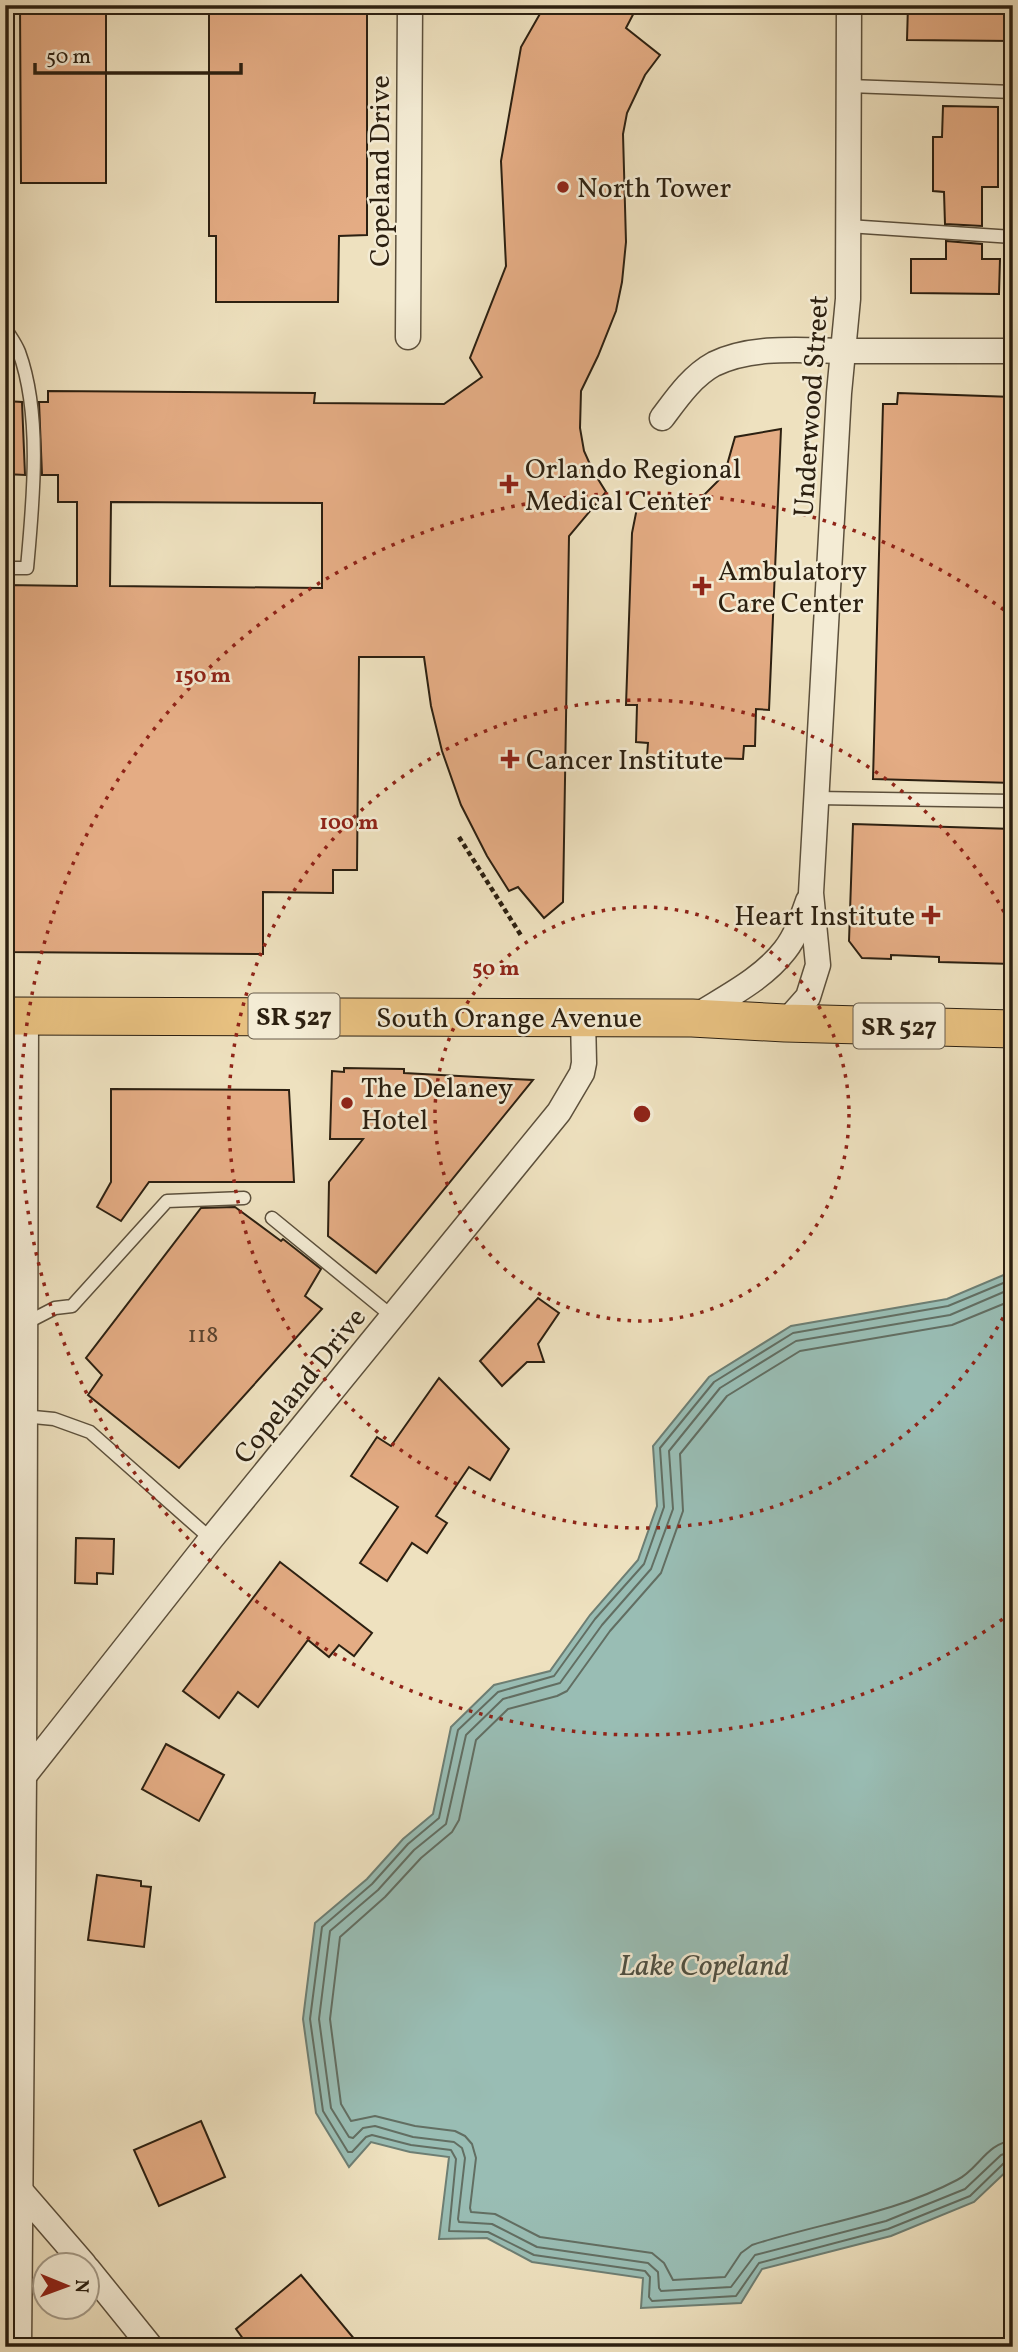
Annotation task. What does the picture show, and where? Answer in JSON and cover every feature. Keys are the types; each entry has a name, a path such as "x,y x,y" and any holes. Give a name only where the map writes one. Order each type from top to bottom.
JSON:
{"main road":[{"name":"South Orange Avenue","path":"16,1016 692,1018 1013,1029"}],"street":[{"name":"Copeland Drive","path":"408,337 410,5"},
{"name":"Underwood Street","path":"785,1023 808,997 818,965 810,893 848,299 849,5"},
{"path":"662,418 681,392 713,365 735,357 763,352 1013,351"},
{"name":"Underwood Street","path":"692,1018 774,963 787,949 797,930 810,893"},
{"path":"16,1016 15,1168 23,1324 24,1776 13,2196 19,2347"},
{"name":"Copeland Drive","path":"24,1776 211,1539 559,1112 582,1073 583,1018"},
{"path":"5,1753 24,1776"},
{"path":"13,2196 69,2250"},
{"path":"102,2286 151,2347"}],"lane":[{"path":"849,86 1013,92"},
{"path":"848,226 1013,237"},
{"path":"5,328 19,351 31,402 34,490 27,568 5,568"},
{"path":"816,798 1013,801"},
{"path":"23,1324 55,1308 72,1306 167,1201 244,1198"},
{"path":"272,1218 394,1317"},
{"path":"23,1416 54,1419 90,1432 211,1539"}],"path":[{"path":"459,837 522,937"}],"water":[{"name":"Lake Copeland","path":"1013,1271 1013,2165 974,2202 891,2236 762,2269 741,2303 641,2308 643,2278 532,2262 487,2238 439,2239 449,2157 410,2152 371,2142 349,2167 316,2113 303,2019 315,1923 367,1879 403,1839 433,1814 451,1727 494,1685 550,1671 590,1615 638,1560 657,1506 653,1446 709,1377 791,1326 947,1299"}],"building":[{"path":"20,5 106,5 106,183 21,183"},
{"path":"209,5 367,5 367,235 339,236 338,302 216,302 216,236 209,236"},
{"path":"545,5 638,5 626,28 660,55 645,75 627,113 623,134 626,242 622,282 616,311 581,391 580,428 584,451 606,492 569,536 563,902 544,918 518,887 509,891 487,856 461,805 442,751 431,706 424,657 359,657 357,870 333,870 333,893 263,892 263,954 5,952 5,585 77,586 77,502 58,502 58,475 42,475 39,402 48,402 48,391 315,393 314,403 444,404 482,377 470,358 506,266 501,161 521,47","holes":["111,502 322,503 322,588 110,586"]},
{"path":"908,5 1013,5 1013,41 907,40"},
{"path":"943,106 998,107 998,187 982,187 982,226 945,224 944,192 933,191 933,137 942,137"},
{"path":"946,241 982,244 982,259 1000,259 999,294 911,293 911,259 946,259"},
{"path":"898,393 1013,397 1013,783 873,779 883,404 897,404"},
{"path":"5,401 22,402 25,475 5,474"},
{"name":"Ambulatory Care Center","path":"781,429 769,710 756,709 755,746 744,746 743,759 647,756 648,743 636,742 637,705 626,705 632,533 637,508 692,502 718,481 727,465 735,437"},
{"name":"Heart Institute","path":"853,824 1013,829 1013,964 939,962 939,957 891,955 891,959 862,958 849,941"},
{"path":"344,1068 404,1069 404,1073 533,1080 376,1273 328,1236 329,1182 363,1139 330,1139 332,1071 344,1072"},
{"path":"111,1089 289,1090 294,1182 149,1182 121,1221 97,1207 111,1182"},
{"path":"235,1207 281,1241 283,1239 321,1269 305,1296 322,1309 179,1468 88,1395 102,1375 86,1358 201,1208"},
{"path":"538,1298 559,1313 538,1344 544,1362 527,1362 502,1386 480,1361"},
{"path":"439,1378 509,1449 490,1480 469,1467 436,1516 447,1523 427,1553 412,1543 387,1581 360,1563 398,1507 351,1476 377,1437 391,1446"},
{"path":"76,1538 114,1539 113,1574 97,1573 97,1584 75,1583"},
{"path":"280,1562 372,1633 354,1656 339,1645 329,1657 308,1640 258,1707 238,1692 219,1718 183,1691"},
{"path":"166,1744 224,1775 199,1821 142,1789"},
{"path":"97,1875 141,1881 141,1886 151,1887 144,1947 88,1940"},
{"path":"201,2121 225,2177 159,2206 134,2150"},
{"path":"301,2275 361,2347 249,2347 236,2329"}],"place":[{"name":"North Tower","path":"563,187"},
{"name":"Orlando Regional Medical Center","path":"509,484"},
{"name":"Ambulatory Care Center","path":"702,586"},
{"name":"Cancer Institute","path":"510,759"},
{"name":"Heart Institute","path":"931,915"},
{"name":"The Delaney Hotel","path":"347,1103"}]}
